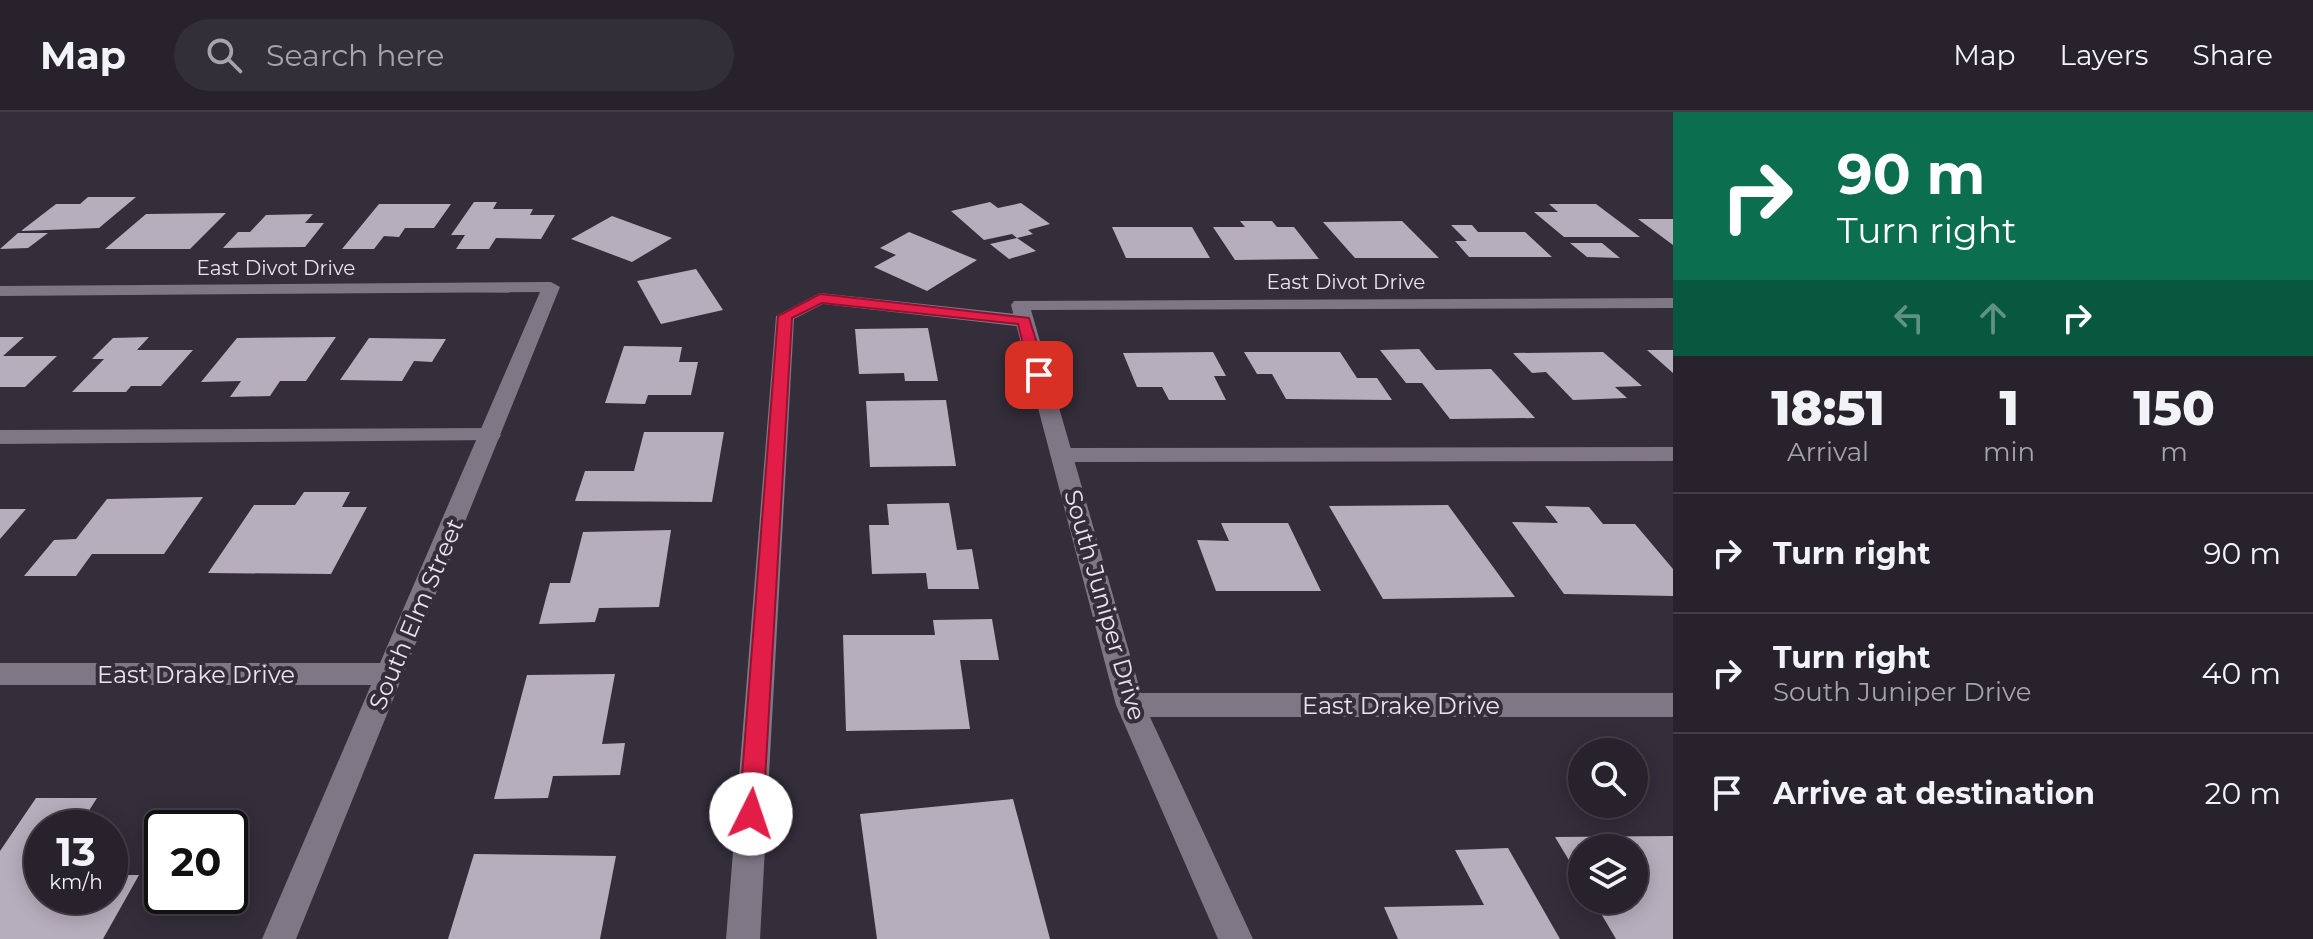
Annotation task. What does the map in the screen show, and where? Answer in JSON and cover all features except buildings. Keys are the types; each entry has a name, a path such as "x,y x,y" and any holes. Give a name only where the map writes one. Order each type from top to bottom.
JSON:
{"street":[{"name":"East Divot Drive","path":"0,291 551,287"},
{"name":"South Elm Street","path":"279,939 551,287"},
{"name":"East Divot Drive","path":"743,939 785,316 820,298 1022,313 1673,303"},
{"name":"South Juniper Drive","path":"1022,313 1130,705 1236,939"},
{"path":"0,437 490,435"},
{"path":"1062,455 1673,454"},
{"name":"East Drake Drive","path":"0,674 391,674"},
{"name":"East Drake Drive","path":"1130,705 1673,705"}],"route":[{"path":"751,814 785,316 820,298 1024,321 1039,375"}]}
